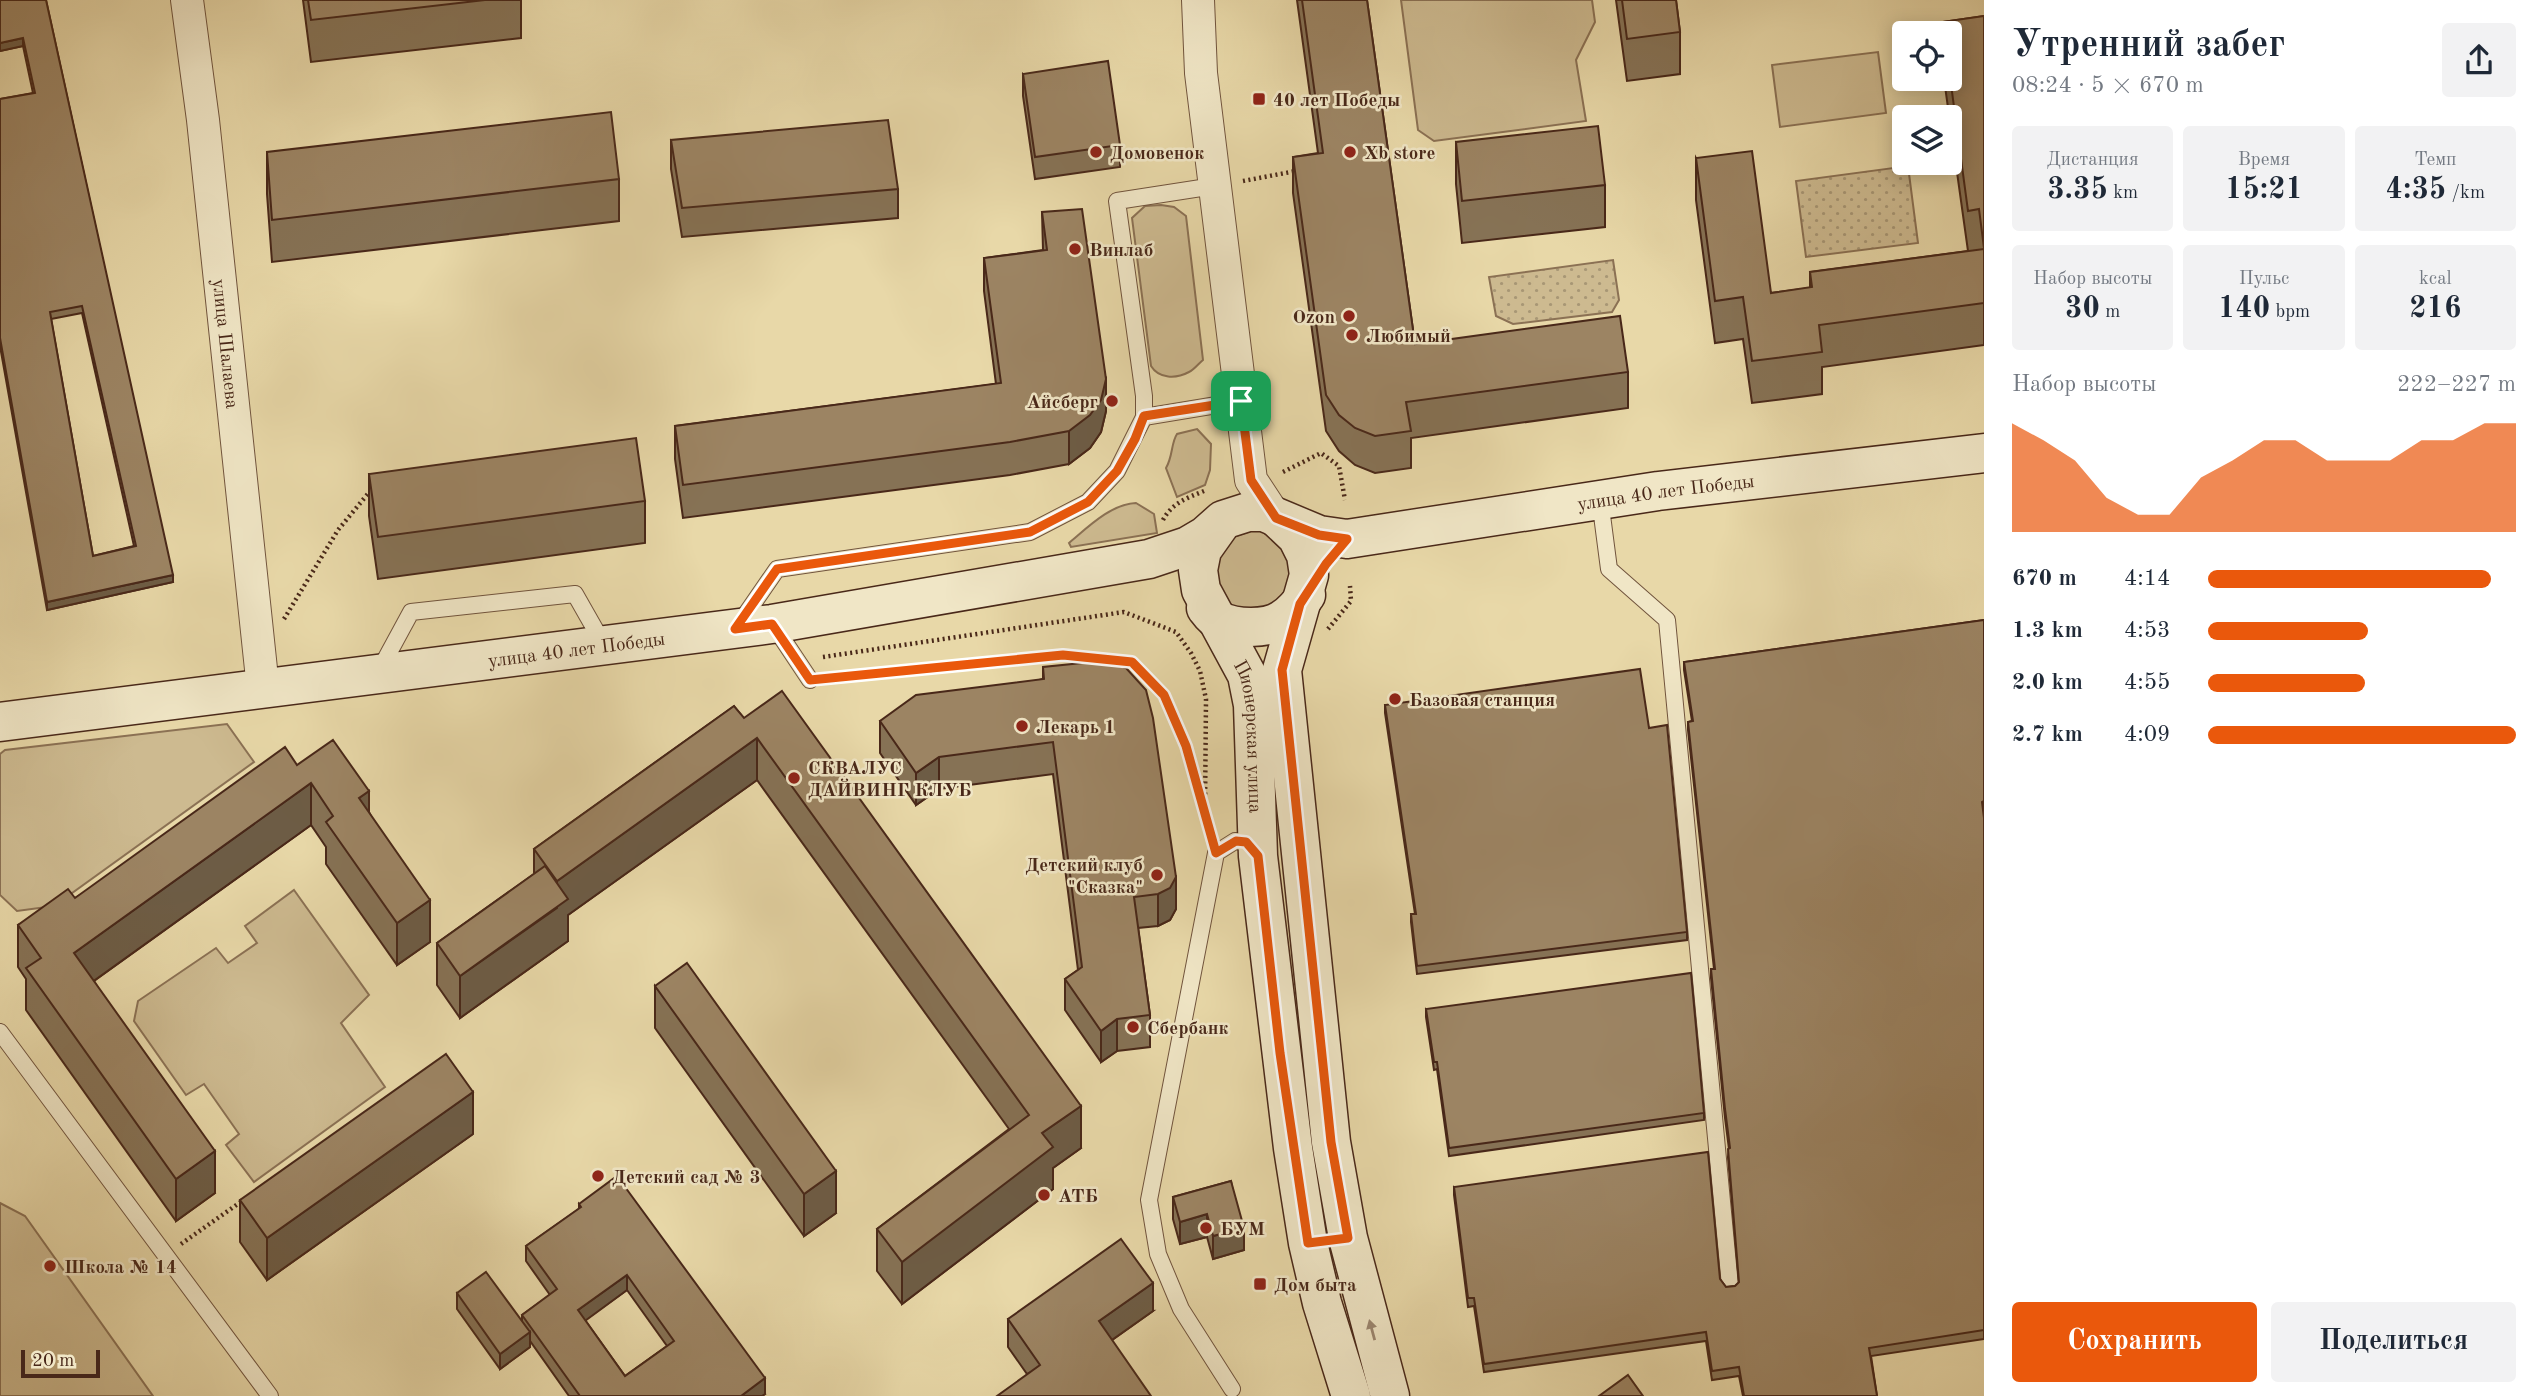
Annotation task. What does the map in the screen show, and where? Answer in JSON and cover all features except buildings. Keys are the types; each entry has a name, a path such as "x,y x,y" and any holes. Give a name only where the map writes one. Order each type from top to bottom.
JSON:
{"main road":[{"name":"улица 40 лет Победы","path":"1276,518 1319,535 1347,539 1658,491 1984,453"},
{"name":"улица 40 лет Победы","path":"0,722 262,674 377,674 772,624 1149,559 1188,546 1205,536 1214,506"},
{"path":"1216,620 1201,590 1198,570 1214,506 1264,512 1276,518 1297,537 1306,555 1308,575 1300,604"},
{"path":"1149,559 1199,600 1216,620 1262,627 1282,621 1300,604 1326,564 1347,539"},
{"name":"Пионерская улица","path":"1300,604 1282,670 1331,1142 1328,1240 1322,1303 1351,1396"},
{"name":"Пионерская улица","path":"1216,620 1247,674 1253,705 1258,856 1280,1053 1328,1240 1390,1396"}],"street":[{"name":"улица Шалаева","path":"187,0 204,120 262,674"},
{"path":"1198,0 1201,73 1251,480 1276,518"},
{"path":"1214,506 1251,480"}],"lane":[{"path":"735,629 777,569 1030,532 1088,502 1117,471 1144,416 1144,396 1117,201 1214,186"},
{"path":"1144,416 1241,401"},
{"path":"1600,500 1609,569 1667,620 1730,1286"},
{"path":"377,674 411,612 575,594 604,645"},
{"path":"772,624 810,680"},
{"path":"1232,1389 1181,1309 1158,1254 1149,1200 1216,853 1236,841 1246,842 1258,856"},
{"path":"0,1032 271,1396"}],"path":[{"path":"1214,186 1307,169"},
{"path":"1283,472 1321,453 1339,466 1345,500"},
{"path":"262,674 338,530 377,483"},
{"path":"1162,522 1169,509 1183,499 1214,506"},
{"path":"823,657 1124,612 1176,632 1200,671 1206,699 1205,811"},
{"path":"1176,621 1176,632"},
{"path":"810,680 1063,655 1132,662 1164,695 1186,746 1216,853"},
{"path":"165,1255 243,1201"}],"shaded area":[{"path":"1401,0 1592,0 1595,22 1576,60 1586,121 1434,141 1418,130"},
{"path":"1878,52 1886,113 1780,127 1772,65"},
{"path":"1892,168 1892,175 1909,175 1918,243 1806,257 1796,181"},
{"path":"1145,206 1174,207 1186,216 1203,360 1191,371 1173,377 1158,373 1151,366 1132,218"},
{"path":"1613,260 1619,300 1612,312 1513,324 1496,316 1489,277"},
{"path":"1197,429 1211,444 1210,470 1205,485 1177,497 1166,468 1177,434"},
{"path":"1136,503 1154,514 1157,533 1071,547 1069,543 1100,517 1118,507"},
{"path":"1260,528 1285,543 1294,583 1267,614 1225,609 1210,554 1218,542"},
{"path":"227,724 254,762 54,906 17,911 0,895 0,754 5,750"},
{"path":"294,890 369,995 341,1023 385,1087 254,1182 226,1145 239,1134 204,1084 186,1095 134,1021 138,1001 216,948 228,963 257,943 245,926"},
{"name":"Школа № 14","path":"0,1203 25,1216 153,1396 0,1396"}],"place":[{"name":"40 лет Победы","path":"1259,99"},
{"name":"Домовенок","path":"1096,152"},
{"name":"Xb store","path":"1350,152"},
{"name":"Винлаб","path":"1075,249"},
{"name":"Ozon","path":"1349,316"},
{"name":"Любимый","path":"1352,335"},
{"name":"Айсберг","path":"1112,401"},
{"name":"Базовая станция","path":"1395,699"},
{"name":"Лекарь 1","path":"1022,726"},
{"name":"СКВАЛУС ДАЙВИНГ КЛУБ","path":"794,778"},
{"name":"Детский клуб \"Сказка\"","path":"1157,875"},
{"name":"Сбербанк","path":"1133,1027"},
{"name":"Детский сад № 3","path":"598,1176"},
{"name":"АТБ","path":"1044,1195"},
{"name":"БУМ","path":"1206,1228"},
{"name":"Школа № 14","path":"50,1266"},
{"name":"Дом быта","path":"1260,1284"}],"route":[{"path":"1241,401 1251,480 1276,518 1319,535 1347,539 1326,564 1300,604 1282,670 1331,1142 1348,1238 1308,1243 1280,1053 1258,856 1246,842 1236,841 1216,853 1186,746 1164,695 1132,662 1063,655 810,680 772,624 735,629 777,569 1030,532 1088,502 1117,471 1144,416 1241,401"}]}
